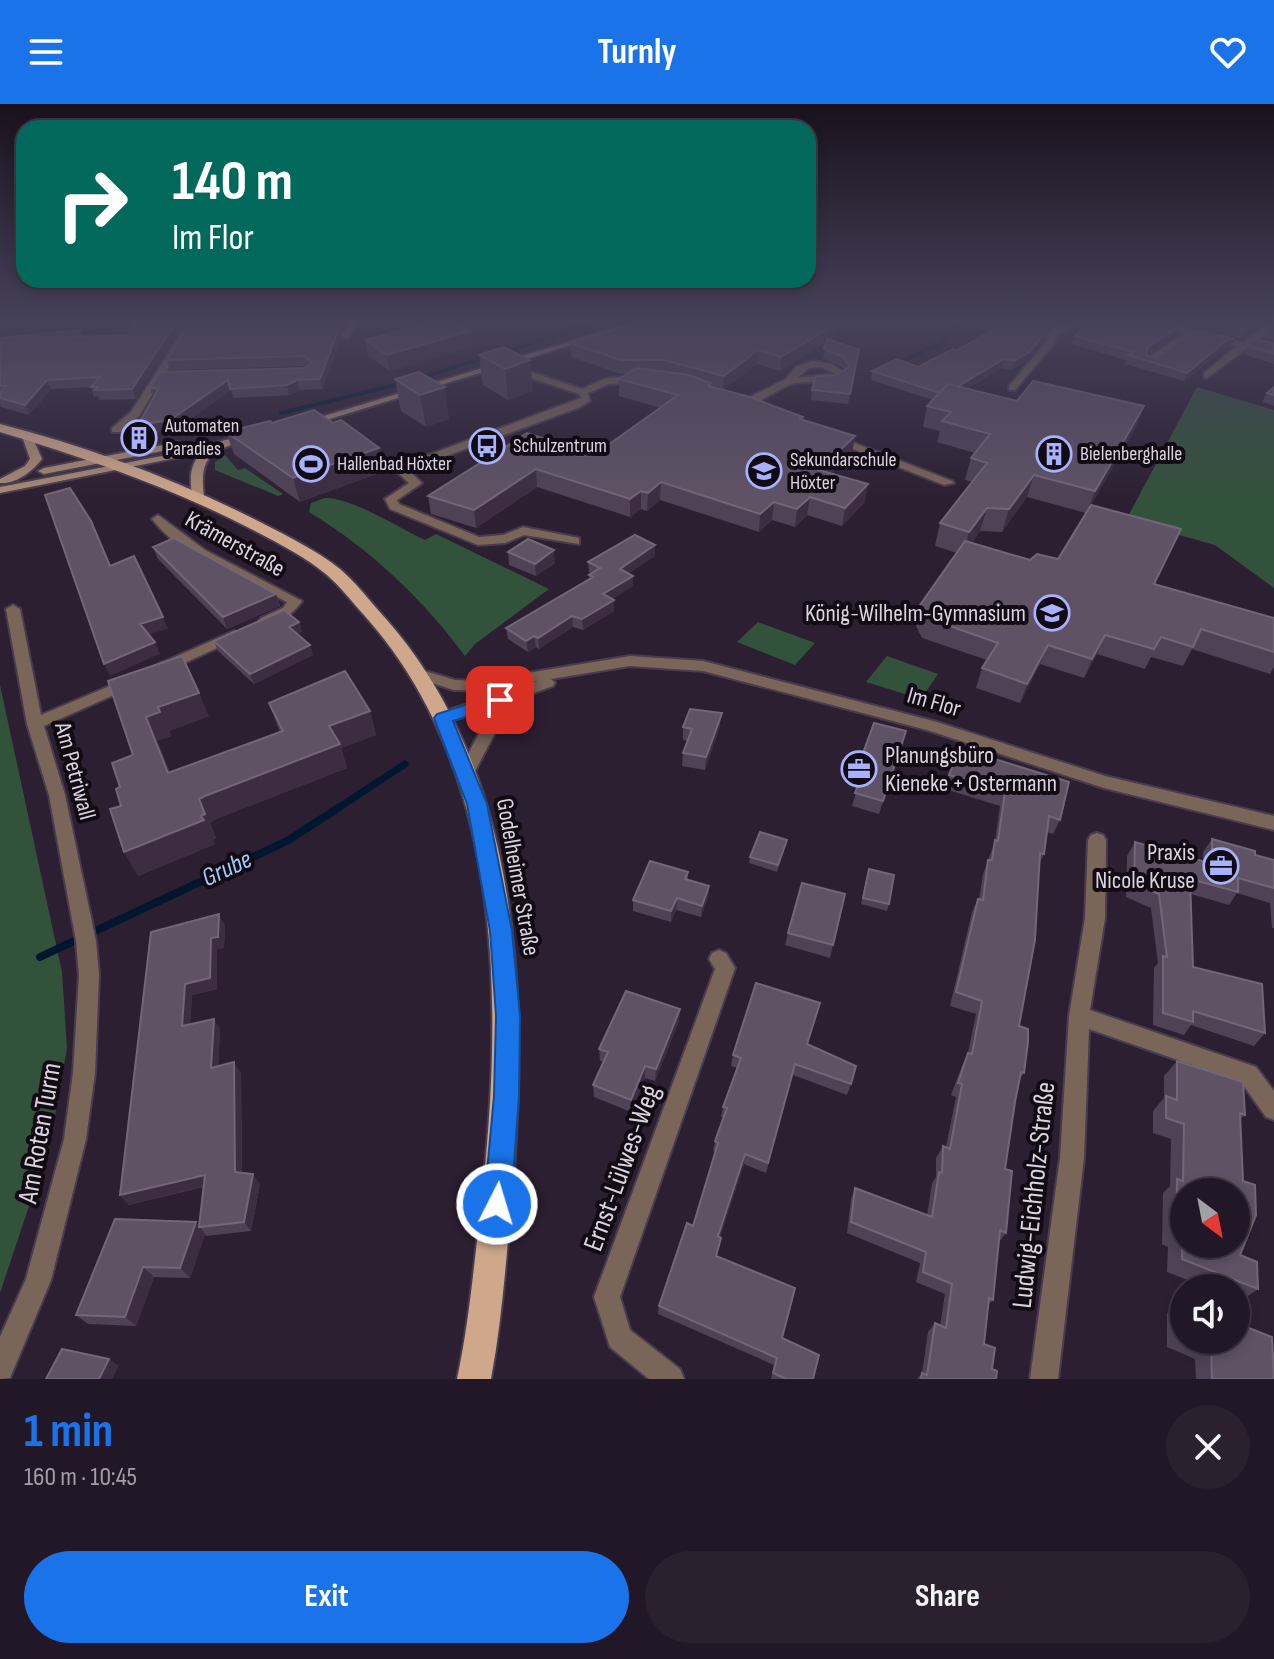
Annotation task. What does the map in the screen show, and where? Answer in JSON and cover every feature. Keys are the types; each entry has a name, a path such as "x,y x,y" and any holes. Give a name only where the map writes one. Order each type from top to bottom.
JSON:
{"main road":[{"path":"287,427 449,380"},
{"name":"Godelheimer Straße","path":"0,428 98,459 198,496 307,554 328,568 376,616 418,674 443,718 470,784 488,853 501,931 508,1016 506,1096 497,1204 474,1379"},
{"path":"259,434 121,467 1,485 98,459 259,434"},
{"path":"1,485 29,468 36,456 27,436"},
{"path":"198,496 196,464 205,454 226,443"}],"street":[{"path":"116,430 135,414 157,380"},
{"path":"548,380 583,392 607,381 631,380"},
{"path":"1012,388 1018,380"},
{"path":"745,402 790,381"},
{"path":"575,541 523,531 505,539 478,541 394,506 391,499 416,483 400,469 574,406 586,399 583,392"},
{"path":"820,433 948,483"},
{"name":"Krämerstraße","path":"35,724 288,611 295,601 185,542 165,530 158,519"},
{"name":"Am Petriwall","path":"13,609 35,724 57,795 85,939"},
{"name":"Im Flor","path":"418,674 454,685 479,686 644,661 735,672 931,726 1104,782 1274,823"},
{"name":"Im Flor","path":"443,718 529,691 576,671"},
{"name":"Im Flor","path":"470,784 498,716 529,691"},
{"name":"Ludwig-Eichholz-Straße","path":"1044,1379 1072,1158 1079,1016 1095,918 1097,840"},
{"name":"Am Roten Turm","path":"0,1368 38,1280 75,1139 84,1073 89,975 85,939"},
{"name":"Ernst-Lülwes-Weg","path":"670,1379 619,1338 607,1297 725,968 719,959"},
{"path":"1079,1016 1248,1074 1274,1109"}],"green space":[{"path":"1197,387 1274,410 1274,588 1215,545 1126,520"},
{"path":"225,455 238,470 245,468 283,494 278,496 215,470 215,462"},
{"path":"325,498 348,502 425,540 436,534 549,589 475,644 465,656 431,614 394,576 353,542 309,512 311,503"},
{"path":"758,622 815,643 795,665 737,642"},
{"path":"887,656 938,674 921,699 866,682"},
{"path":"0,685 62,972 67,1048 50,1143 0,1293"}],"building":[{"path":"0,380 47,380 25,405 0,398 6,386 0,386"},
{"path":"97,380 138,380 132,389 95,390 98,387 91,387"},
{"path":"155,380 227,380 170,420 138,425 159,388 150,388"},
{"path":"228,380 296,380 287,385 230,389"},
{"path":"397,380 434,380 445,387 420,395"},
{"path":"625,380 704,380 711,383 708,386 750,397 803,417 800,419 855,436 819,470 868,484 845,508 810,497 797,509 774,502 760,514 661,482 648,493 641,491 630,499 536,469 474,510 428,496 527,433 548,440 542,445 578,456 594,455 678,395"},
{"path":"815,380 853,380 850,394 812,390"},
{"path":"901,380 968,380 959,387 948,384 940,393"},
{"path":"1033,381 1144,406 1095,491 1034,475 1009,509 987,508 969,532 940,523 987,463 971,458 990,434 942,421 951,412 927,406 948,384 1017,401"},
{"path":"314,410 333,423 341,420 379,448 293,478 226,432 272,423"},
{"path":"70,488 91,521 110,566 134,556 163,617 140,624 155,642 104,664 45,495"},
{"name":"König-Wilhelm-Gymnasium","path":"1091,505 1181,529 1154,584 1274,618 1274,652 1201,629 1193,647 1161,637 1154,649 1105,635 1092,659 1048,645 1027,684 982,668 998,643 927,618 920,605 965,541 1030,560 1037,554 1058,559"},
{"path":"635,535 655,545 620,569 633,576 603,594 614,600 582,619 572,616 538,638 534,636 526,641 506,628 593,577 589,575 600,568 588,562"},
{"path":"174,538 276,594 223,617 153,547"},
{"path":"528,539 554,550 535,564 508,552"},
{"path":"284,610 299,622 289,627 310,645 250,674 214,641"},
{"path":"182,656 199,693 158,707 160,712 146,717 168,773 283,731 269,703 345,671 370,711 329,726 340,744 199,799 204,820 124,852 110,809 121,806 116,789 120,787 112,763 133,755 108,681"},
{"path":"690,709 722,713 706,757 683,753 692,729 683,727"},
{"path":"874,723 906,731 883,801 855,793 865,766 859,764"},
{"path":"959,748 1069,782 1060,820 1049,816 1044,854 1040,853 1035,940 1019,1026 1028,1029 1028,1042 1005,1169 1012,1171 1006,1233 1000,1230 993,1300 989,1298 984,1344 995,1348 992,1369 997,1371 996,1379 921,1379 922,1373 927,1375 935,1323 946,1328 952,1284 923,1272 926,1252 851,1222 855,1188 932,1217 939,1172 942,1173 943,1146 950,1149 962,1084 958,1083 968,1053 972,1054 982,1001 956,992 978,899 983,900 988,860 992,860 995,840 998,841 1005,792 949,775"},
{"path":"760,832 787,840 778,865 750,857"},
{"path":"1212,839 1255,851 1255,855 1274,860 1274,888 1238,878 1238,892 1190,879 1193,967 1262,984 1265,1033 1193,1011 1193,1022 1163,1013 1163,956 1167,957 1159,894 1134,884 1135,842 1212,864"},
{"path":"650,861 688,872 685,879 709,886 702,906 677,898 671,911 633,900"},
{"path":"869,869 894,875 889,904 863,898"},
{"path":"802,883 845,894 833,945 788,933"},
{"path":"219,914 218,937 211,938 210,978 185,984 182,1026 214,1019 211,1068 234,1062 235,1172 253,1174 244,1222 199,1227 205,1175 120,1195 151,932"},
{"path":"756,983 820,1003 807,1044 856,1066 851,1084 795,1064 768,1163 745,1154 718,1236 721,1238 716,1256 795,1288 782,1338 819,1355 813,1379 786,1379 773,1373 777,1358 659,1306 687,1223 693,1226 718,1143 715,1141 727,1108 723,1107 741,1058 733,1055"},
{"path":"626,991 680,1009 656,1069 645,1066 631,1100 593,1085 608,1052 599,1049"},
{"path":"1177,1061 1243,1082 1245,1115 1240,1113 1243,1178 1183,1178 1184,1124 1166,1118 1166,1096 1177,1100"},
{"path":"1250,1183 1255,1185 1256,1215 1250,1230"},
{"path":"115,1219 196,1222 180,1268 143,1267 125,1317 76,1315"},
{"path":"1247,1258 1257,1262 1258,1289 1250,1286 1250,1274 1220,1274 1182,1259"},
{"path":"1250,1328 1272,1337 1274,1379 1212,1379 1211,1354 1250,1354"},
{"path":"62,1349 109,1359 99,1379 46,1379"}],"waterway":[{"path":"281,413 403,383"},
{"name":"Grube","path":"335,810 405,764"},
{"name":"Grube","path":"40,957 287,841 338,808"}],"place":[{"name":"Automaten Paradies","path":"139,438"},
{"name":"Schulzentrum","path":"487,446"},
{"name":"Bielenberghalle","path":"1054,454"},
{"name":"Hallenbad Höxter","path":"311,464"},
{"name":"Sekundarschule Höxter","path":"764,471"},
{"name":"König-Wilhelm-Gymnasium","path":"1052,613"},
{"name":"Planungsbüro Kieneke + Ostermann","path":"859,769"},
{"name":"Praxis Nicole Kruse","path":"1221,866"}],"route":[{"path":"497,1204 506,1096 508,1016 501,931 477,804 443,718 500,700"}]}
